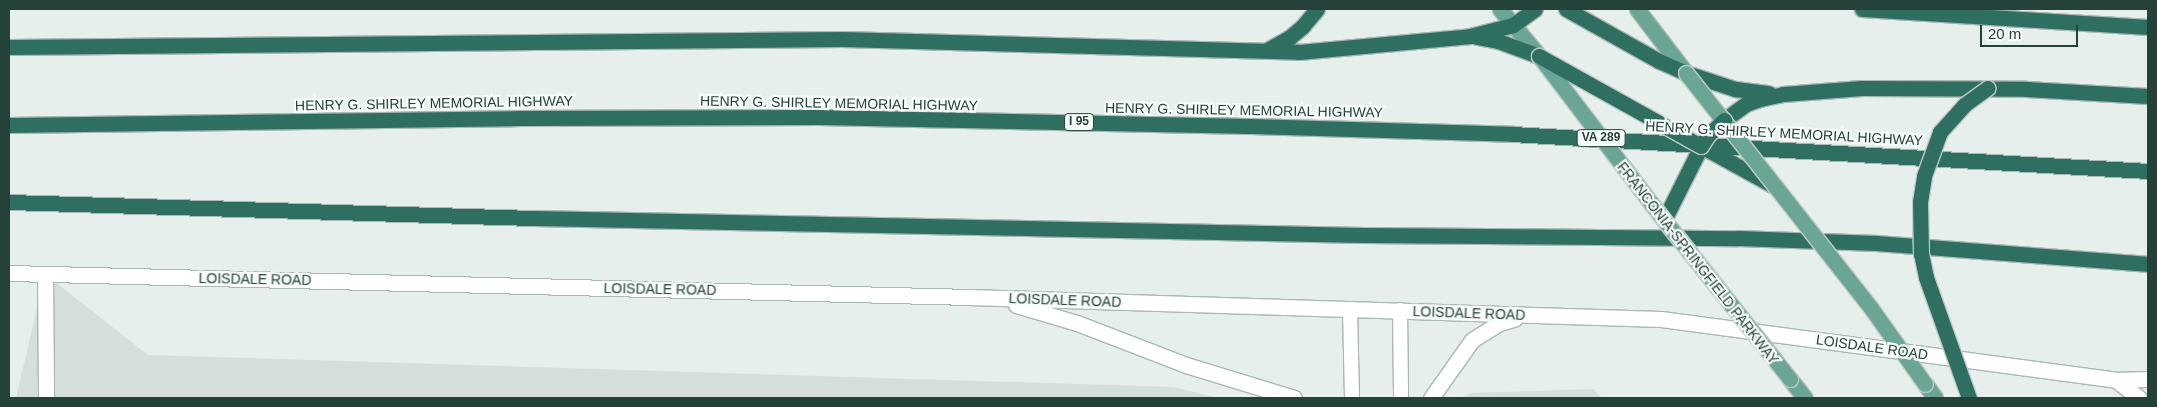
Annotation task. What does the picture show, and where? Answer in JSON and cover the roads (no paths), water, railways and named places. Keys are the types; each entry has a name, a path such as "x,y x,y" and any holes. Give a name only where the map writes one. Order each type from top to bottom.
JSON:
{"highway":[{"path":"1266,51 1302,27 1317,9"},
{"path":"9,47 842,38 1266,51 1331,50 1470,36 1513,25 1535,9"},
{"path":"1566,9 1659,61 1686,73 1735,89 1783,94 1887,88 1987,88 2148,96"},
{"path":"1862,9 2148,27"},
{"path":"1470,36 1498,41 1539,56 1776,187"},
{"path":"1969,398 1926,277 1921,254 1920,202 1924,176 1940,132 1964,104 1987,88"},
{"path":"1664,220 1708,135 1724,120 1746,104 1783,94"},
{"name":"HENRY G. SHIRLEY MEMORIAL HIGHWAY","path":"9,125 530,118 819,117 1221,125 1512,134 2148,171"},
{"path":"9,202 534,218 1363,235 1738,238 1877,243 2148,266"}],"main road":[{"name":"FRANCONIA-SPRINGFIELD PARKWAY","path":"1500,9 1539,56 1664,220 1805,398"},
{"path":"1636,9 1871,308 1935,398"},
{"name":"LOISDALE ROAD","path":"9,273 970,297 1661,319 2116,380 2148,379"},
{"path":"45,274 46,398"},
{"path":"970,297 1016,305 1046,313 1186,365 1294,398"},
{"path":"1431,398 1472,340 1499,323 1527,316"},
{"path":"2116,380 2139,398"}],"lane":[{"path":"1350,309 1352,398"},
{"path":"1400,310 1401,398"}]}
